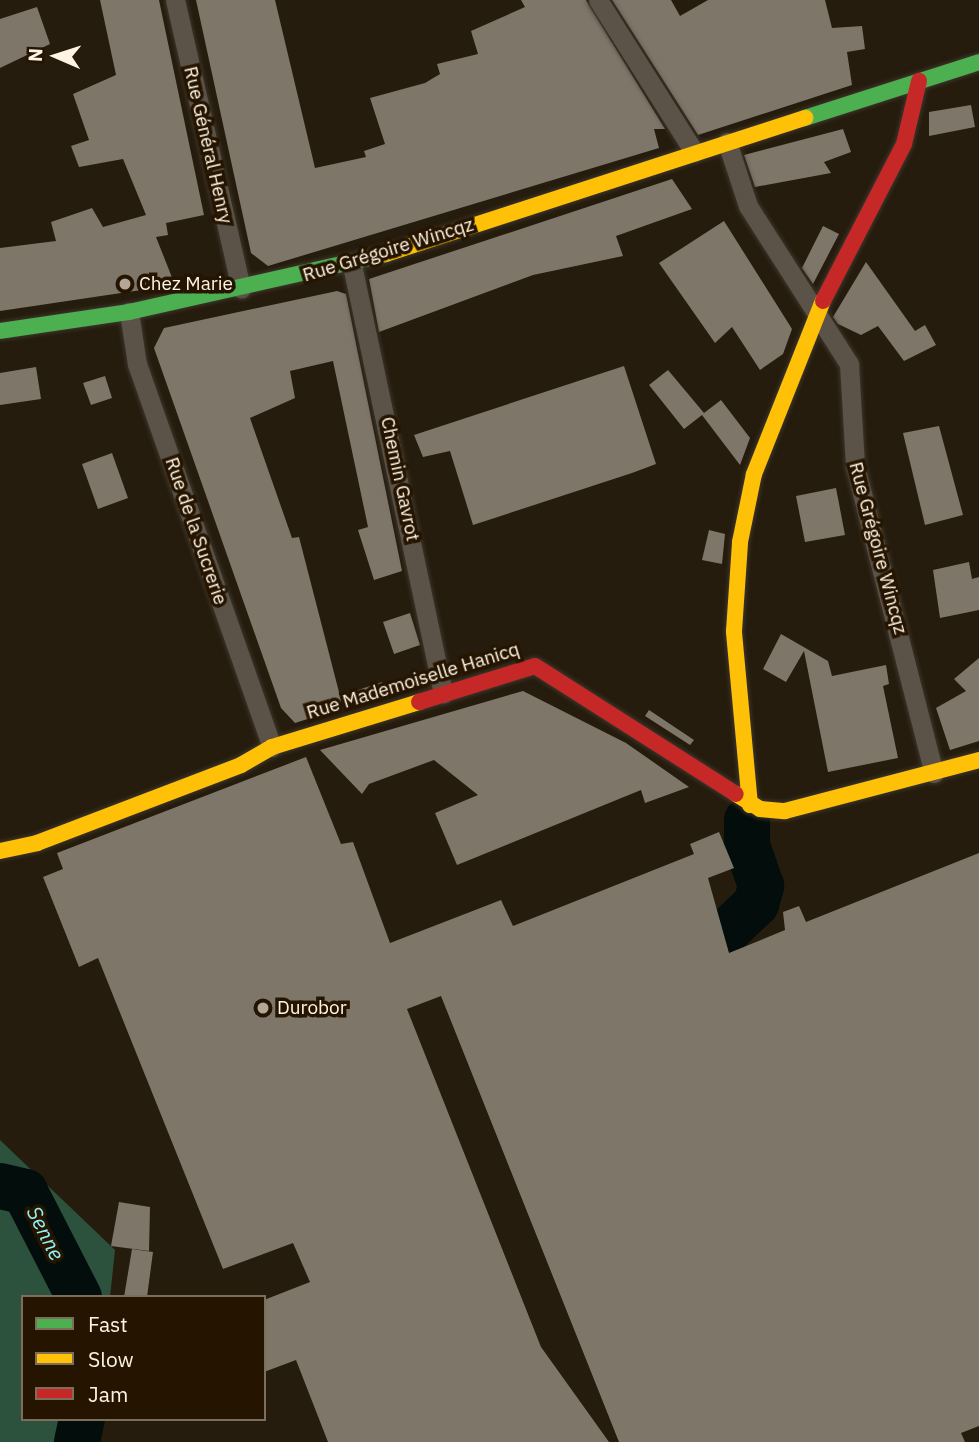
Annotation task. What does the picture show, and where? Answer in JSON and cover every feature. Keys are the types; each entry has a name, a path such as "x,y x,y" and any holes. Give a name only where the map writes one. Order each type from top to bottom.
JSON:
{"street":[{"name":"Rue Général Henry","path":"175,0 241,289"},
{"path":"597,0 694,152"},
{"name":"Rue Grégoire Wincqz","path":"0,331 129,312 352,264 979,62"},
{"path":"750,805 735,665 740,542 761,451 816,314 904,144 919,81"},
{"name":"Rue Grégoire Wincqz","path":"727,142 748,206 849,364 855,466 934,773"},
{"name":"Chemin Gavrot","path":"352,264 443,693"},
{"name":"Rue de la Sucrerie","path":"129,312 137,364 272,747"},
{"name":"Rue Mademoiselle Hanicq","path":"0,851 37,843 240,765 272,747 535,666 750,805 785,811 979,760"}],"green space":[{"path":"0,1140 115,1250 110,1295 21,1295 21,1421 96,1421 93,1442 0,1442"}],"building":[{"path":"100,0 159,0 204,215 166,223 168,235 156,237 175,285 0,311 0,248 56,241 51,222 92,208 103,227 146,215 123,159 79,167 71,146 89,140 73,94 116,75"},
{"path":"196,0 275,0 315,168 366,157 364,151 385,144 370,98 425,83 440,74 437,64 478,54 471,31 525,7 521,0 586,0 665,129 654,129 659,148 268,266 251,253"},
{"path":"612,0 671,0 680,16 708,0 825,0 832,28 862,26 865,49 847,52 852,85 698,135"},
{"path":"37,7 50,44 0,68 0,19"},
{"path":"971,105 975,127 929,136 929,112"},
{"path":"843,129 851,152 824,162 831,173 755,187 744,155"},
{"path":"672,179 692,209 616,236 623,256 533,275 379,332 369,279"},
{"path":"724,221 792,329 783,354 760,370 732,327 715,343 659,263"},
{"path":"823,226 839,234 813,284 802,268"},
{"path":"866,262 915,331 925,325 936,345 904,361 878,326 861,335 838,324 833,317"},
{"path":"337,291 346,294 402,571 374,580 358,530 368,527 333,361 290,371 295,398 250,418 292,538 299,537 340,696 382,682 386,694 295,723 281,708 154,348 164,328"},
{"path":"624,366 656,464 632,473 473,525 450,451 423,457 414,435"},
{"path":"36,367 41,399 0,405 0,373"},
{"path":"668,370 704,413 721,400 750,438 740,465 702,415 684,429 649,385"},
{"path":"105,376 112,398 91,405 83,383"},
{"path":"939,426 963,515 925,525 903,433"},
{"path":"112,453 128,498 98,509 82,464"},
{"path":"836,488 845,535 805,542 796,496"},
{"path":"709,530 725,534 722,564 702,560"},
{"path":"969,562 972,579 979,577 979,610 940,618 933,570"},
{"path":"410,613 420,645 394,654 383,622"},
{"path":"781,634 828,661 832,676 886,665 889,684 883,686 898,758 828,772 804,651 786,682 763,669"},
{"path":"979,658 979,741 950,750 936,708 966,691 954,679"},
{"path":"523,691 626,743 689,787 645,803 641,790 457,865 435,813 478,795 434,760 369,784 362,794 320,750"},
{"path":"649,710 694,740 690,745 645,716"},
{"path":"306,757 341,844 353,842 390,943 501,900 513,926 694,854 690,844 719,832 734,868 708,878 729,953 785,930 783,912 799,906 806,922 979,853 979,1426 961,1433 965,1442 619,1442 441,996 407,1009 541,1347 609,1442 328,1442 296,1360 266,1371 266,1299 310,1282 293,1243 223,1269 98,958 79,967 43,877 63,869 57,853"},
{"path":"119,1202 150,1207 149,1251 111,1246"},
{"path":"132,1249 153,1252 147,1295 124,1295"}],"waterway":[{"name":"Senne","path":"720,938 756,904 761,886 747,845 747,820"},
{"name":"Senne","path":"0,1186 25,1192 78,1295"},
{"name":"Senne","path":"77,1442 82,1421"}],"traffic: fast":[{"path":"805,118 979,62"},
{"path":"0,331 129,312 386,254"}],"traffic: slow":[{"path":"386,254 805,118"},
{"path":"750,805 734,631 740,542 754,474 823,301"},
{"path":"0,851 37,843 241,765 272,747 419,702"},
{"path":"736,794 760,809 785,811 979,760"}],"traffic: jam":[{"path":"823,301 904,144 919,81"},
{"path":"419,702 535,666 736,794"}],"place":[{"name":"Chez Marie","path":"125,284"},
{"name":"Durobor","path":"263,1008"}]}
